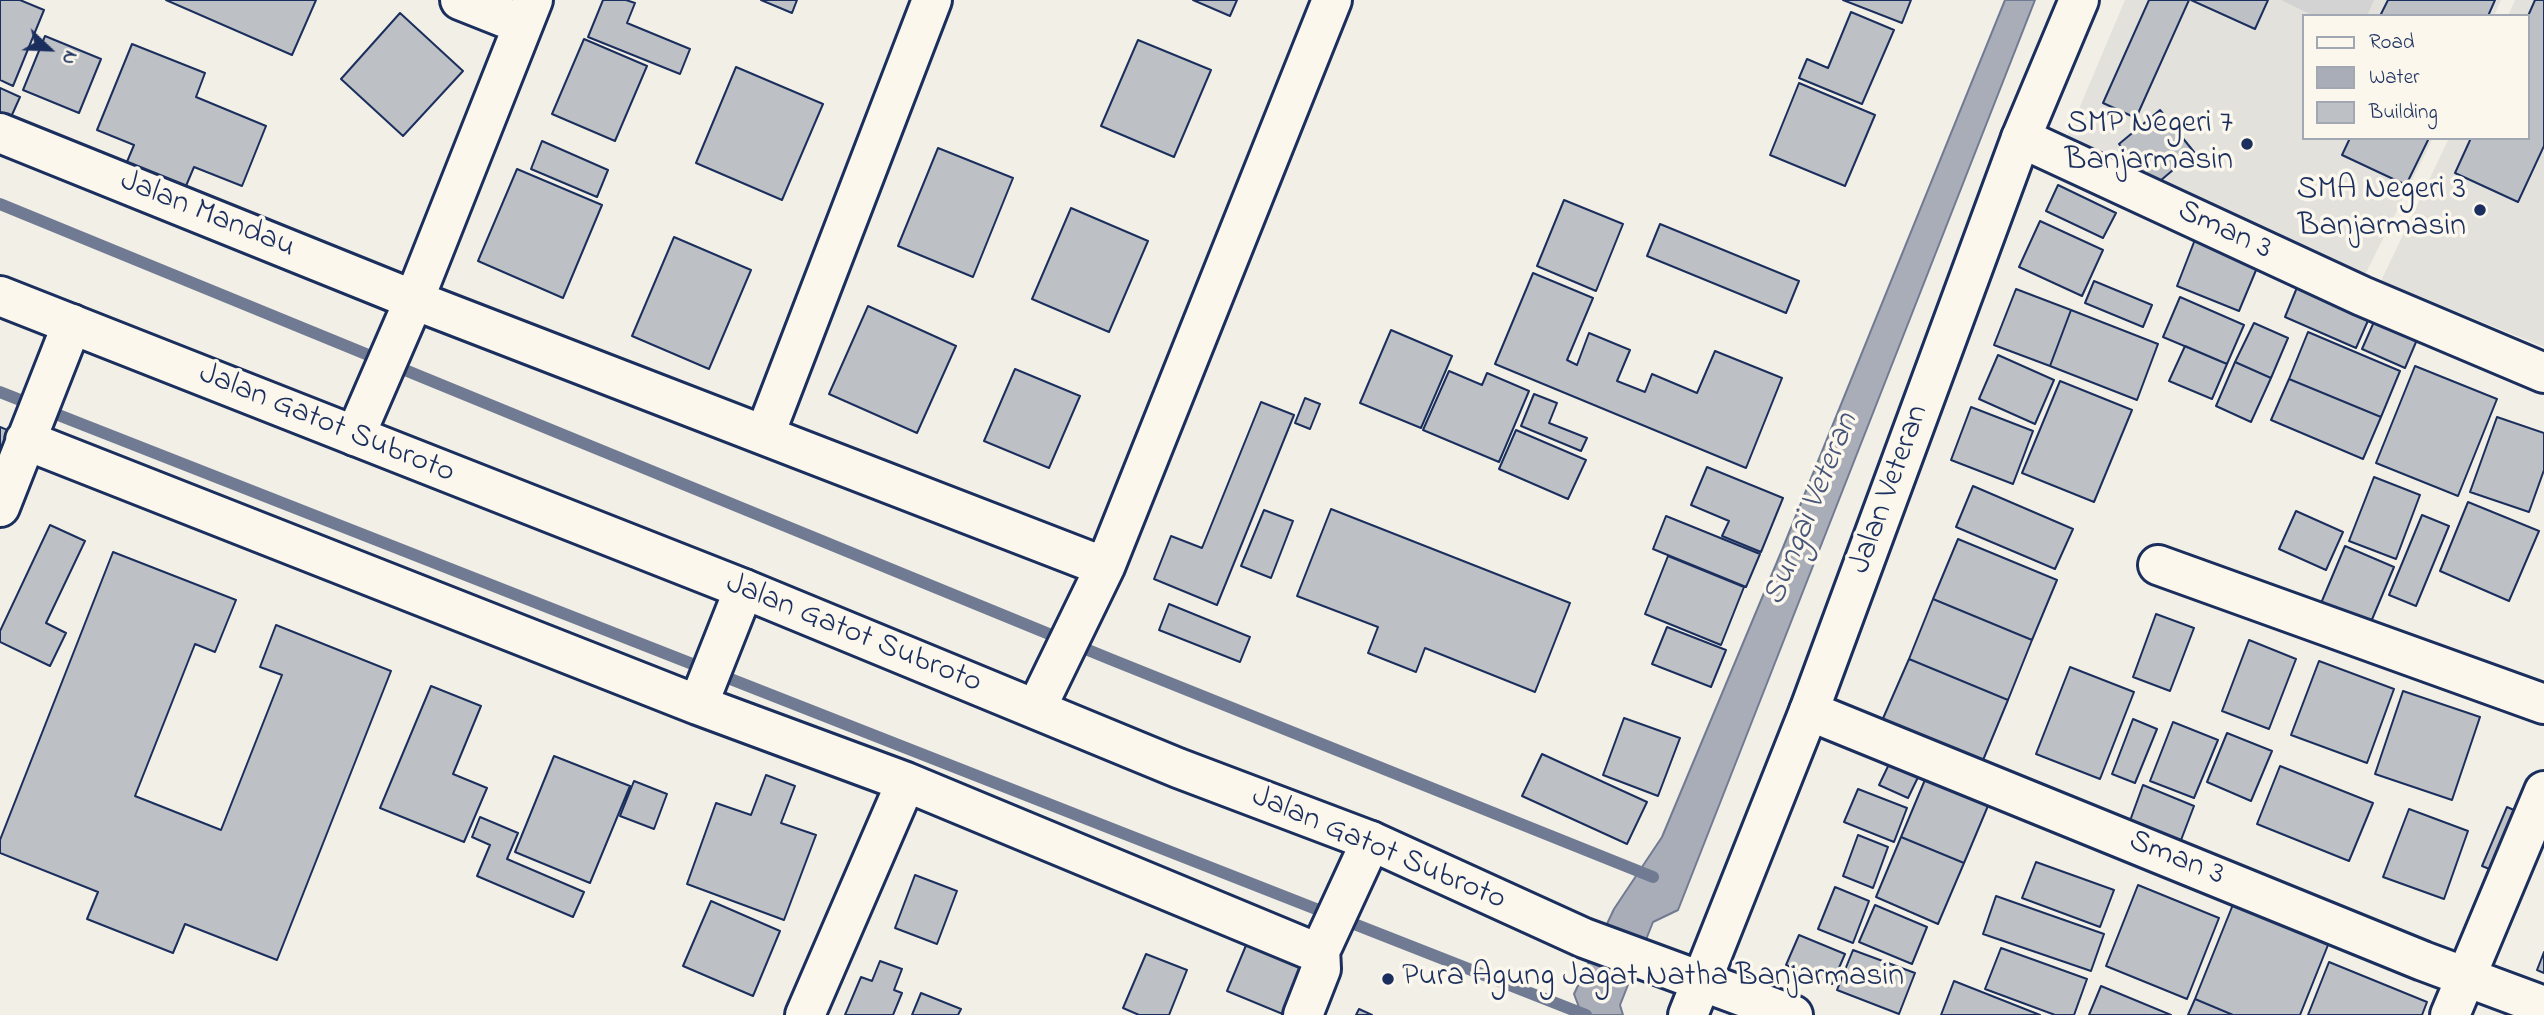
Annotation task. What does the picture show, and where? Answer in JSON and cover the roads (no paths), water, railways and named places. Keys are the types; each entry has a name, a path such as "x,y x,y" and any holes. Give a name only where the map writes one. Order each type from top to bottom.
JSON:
{"street":[{"path":"355,436 414,300 528,13 460,0"},
{"path":"765,434 932,0"},
{"path":"1044,693 1105,567 1332,0"},
{"name":"Jalan Veteran","path":"1688,1015 1809,711 2021,138 2079,0"},
{"name":"Jalan Mandau","path":"0,133 414,300 1105,567"},
{"name":"Sman 3","path":"2021,138 2362,296 2544,373"},
{"name":"Jalan Gatot Subroto","path":"0,296 744,589 1044,693 1178,768 1371,842 1584,938 1793,1015"},
{"path":"0,507 72,324"},
{"path":"29,431 701,696 1308,949 1324,940"},
{"path":"2158,565 2544,704"},
{"path":"701,696 744,589"},
{"name":"Sman 3","path":"1809,711 2466,978 2544,1006"},
{"path":"805,1015 906,782"},
{"path":"2450,1015 2544,791"},
{"path":"1303,1015 1321,969 1324,940 1371,842"}],"water":[{"name":"Sungai Veteran","path":"2005,0 2035,0 1678,910 1653,922 1620,1005 1623,1015 1582,1015 1574,994 1614,909 1662,837 1782,550"}],"waterway":[{"path":"0,204 1110,659 1653,877"},
{"path":"0,392 1586,1015"}],"place":[{"name":"SMP Negeri 7 Banjarmasin","path":"2247,144"},
{"name":"SMA Negeri 3 Banjarmasin","path":"2480,210"},
{"name":"Pura Agung Jagat Natha Banjarmasin","path":"1388,979"}]}
